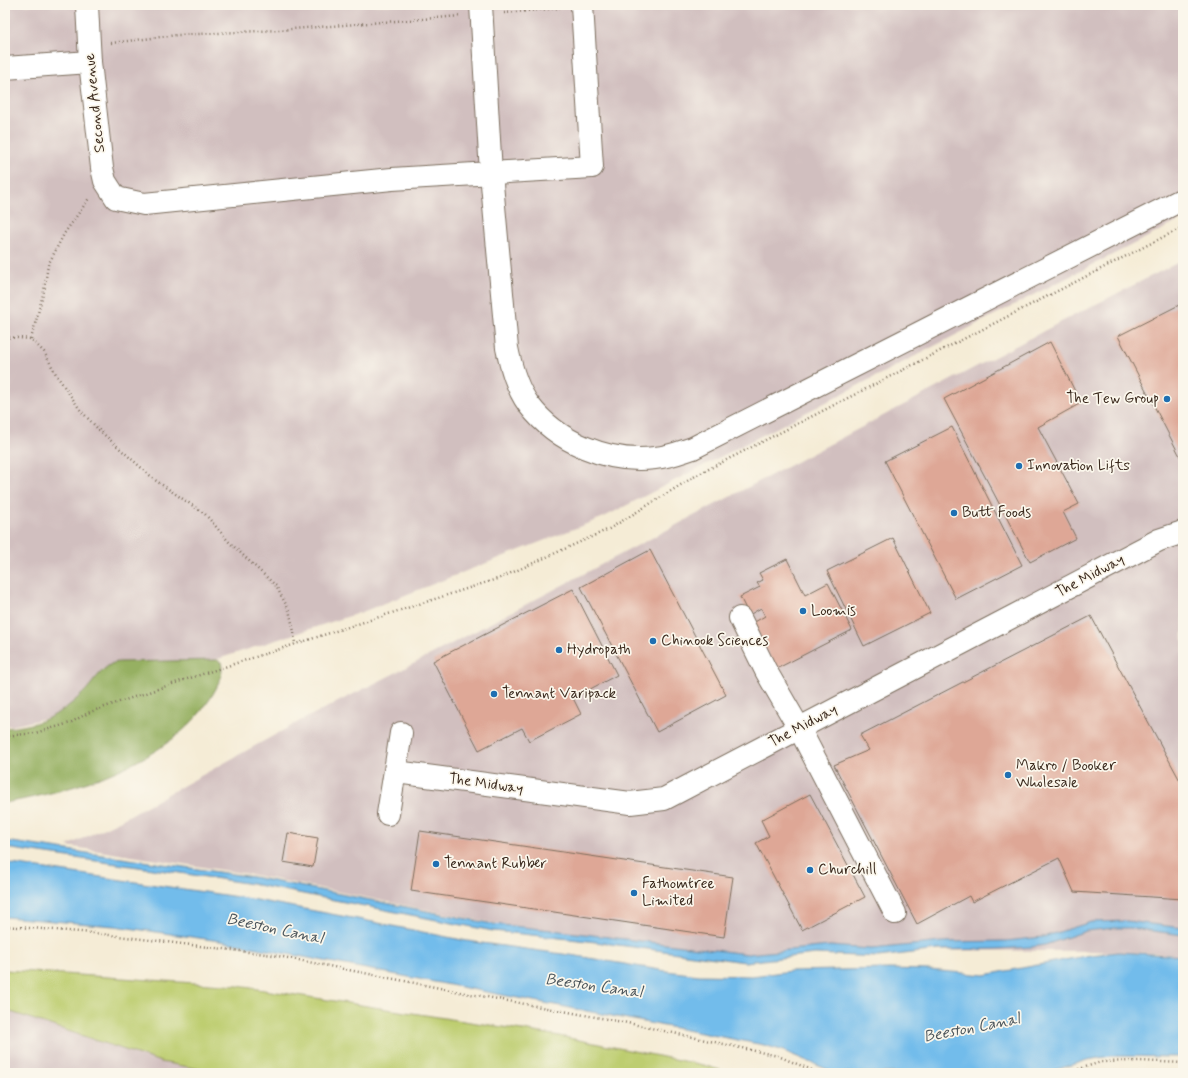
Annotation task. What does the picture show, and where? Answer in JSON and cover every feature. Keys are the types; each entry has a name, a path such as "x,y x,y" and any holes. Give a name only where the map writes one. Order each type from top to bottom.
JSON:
{"street":[{"name":"Second Avenue","path":"86,5 102,168 111,190"},
{"path":"111,190 144,204 392,179 592,167 582,6"},
{"path":"482,10 491,173 509,362 517,384 528,404 542,419 557,432 577,443 599,452 619,457 638,459 676,455 693,448 1183,199"},
{"path":"5,68 90,53"},
{"name":"The Midway","path":"396,772 630,803 664,799 1159,540 1183,532"},
{"path":"740,618 766,671 799,728 896,913"},
{"path":"388,814 401,734"}],"path":[{"path":"90,53 177,35 271,30 424,18 482,10 582,6"},
{"path":"31,339 44,291 48,266 64,234 92,193 111,190"},
{"path":"5,736 35,733 70,722 90,712 180,681 500,578 609,529 697,475 1183,227"},
{"path":"5,337 31,339 44,352 57,376 82,411 99,430 155,480 205,514 230,543 276,586 289,610 294,632 295,645"},
{"path":"5,926 93,933 273,955 696,1038 778,1056 819,1073"},
{"path":"1067,1073 1101,1062 1140,1061 1183,1063"}],"shaded area":[{"path":"5,5 1183,5 1183,219 604,517 362,612 89,701 60,715 11,726 5,725"},
{"path":"1183,260 1183,956 1153,953 1085,951 783,950 746,954 493,923 254,875 67,846 121,820 302,720 417,662 1059,323"},
{"path":"5,1010 161,1062 221,1073 5,1073"}],"green space":[{"path":"217,660 221,662 222,672 215,691 210,699 192,721 171,740 146,757 119,770 90,781 61,790 5,803 5,728 29,725 60,712 78,698 107,666 113,663"},
{"path":"5,970 238,986 554,1035 703,1065 730,1073 221,1073 161,1062 5,1010"}],"water":[{"path":"5,841 253,877 493,924 747,954 830,946 871,949 942,942 1006,941 1043,937 1091,922 1127,921 1183,928 1183,935 1130,928 1114,928 1086,931 1045,945 1032,947 938,950 878,957 815,954 745,962 588,941 493,931 252,884 5,848"},
{"name":"Beeston Canal","path":"5,863 245,898 467,941 699,975 752,976 791,971 889,969 929,970 985,975 1091,955 1118,952 1183,956 1183,1057 1111,1056 1087,1060 1046,1073 836,1073 781,1050 764,1045 220,941 114,926 5,917"}],"building":[{"name":"The Tew Group","path":"1183,303 1183,462 1118,336"},
{"name":"Innovation Lifts","path":"1050,342 1081,403 1038,427 1079,504 1063,512 1076,538 1030,562 944,399"},
{"name":"Butt Foods","path":"952,427 1022,565 956,599 885,461"},
{"path":"893,538 930,613 864,646 827,571"},
{"name":"Chinook Sciences","path":"650,550 726,695 657,732 581,587"},
{"name":"Loomis","path":"787,559 805,595 828,583 852,630 776,669 753,623 765,616 761,608 749,615 740,597 760,587 757,583 763,580 759,573"},
{"path":"573,589 617,675 573,698 581,714 529,741 522,728 479,750 433,661"},
{"name":"Makro / Booker Wholesale","path":"1091,616 1183,786 1183,899 1074,892 1059,858 972,902 969,896 917,924 834,765 869,750 860,735"},
{"name":"Churchill","path":"810,794 865,897 802,930 756,843 769,836 761,820"},
{"name":"Fathomtree Limited","path":"420,831 733,877 724,937 411,891"},
{"path":"288,833 318,838 313,867 283,862"}],"place":[{"name":"The Tew Group","path":"1167,399"},
{"name":"Innovation Lifts","path":"1019,466"},
{"name":"Butt Foods","path":"954,513"},
{"name":"Loomis","path":"803,611"},
{"name":"Chinook Sciences","path":"653,641"},
{"name":"Hydropath","path":"559,650"},
{"name":"Tennant Varipack","path":"494,694"},
{"name":"Makro / Booker Wholesale","path":"1008,775"},
{"name":"Tennant Rubber","path":"436,864"},
{"name":"Churchill","path":"810,870"},
{"name":"Fathomtree Limited","path":"634,893"}]}
